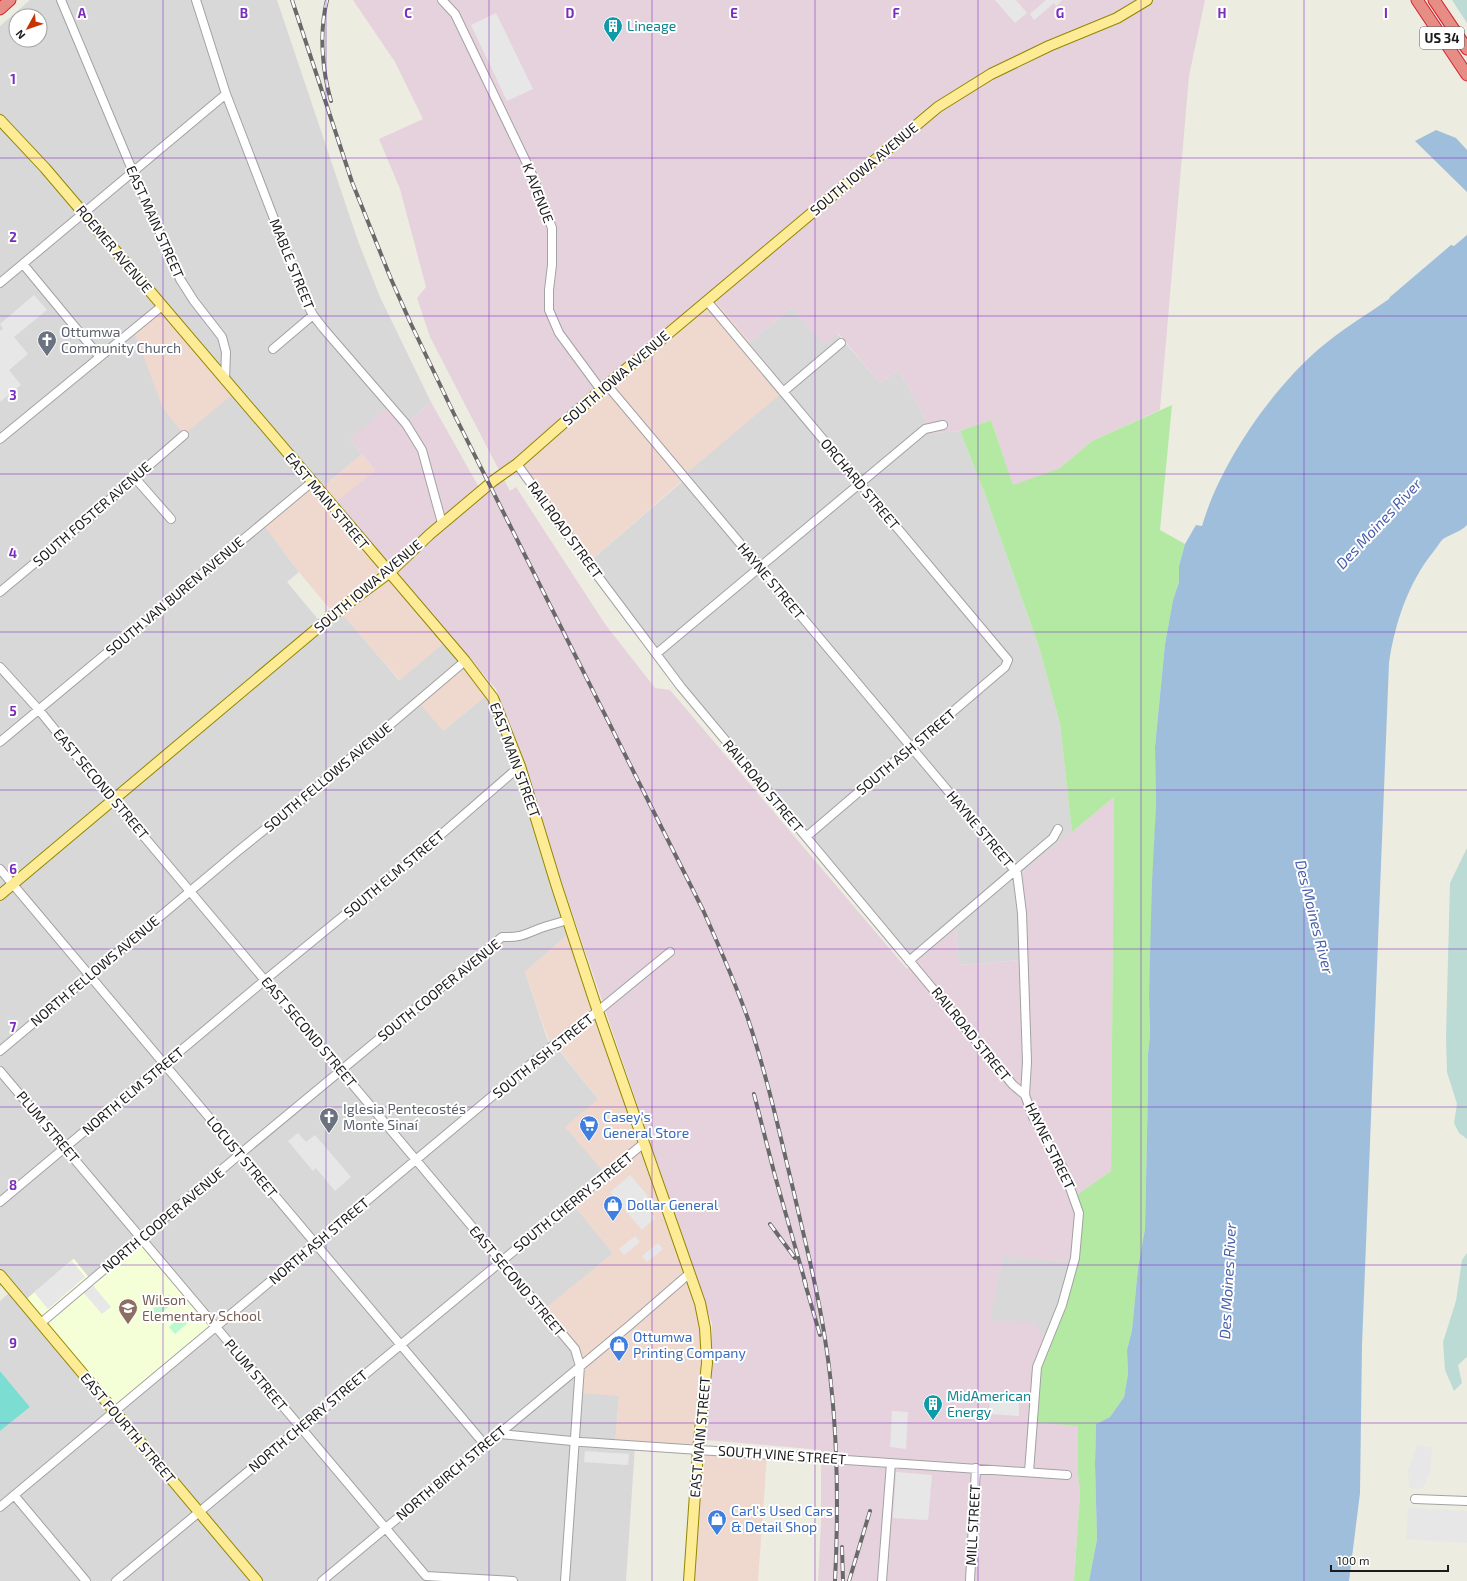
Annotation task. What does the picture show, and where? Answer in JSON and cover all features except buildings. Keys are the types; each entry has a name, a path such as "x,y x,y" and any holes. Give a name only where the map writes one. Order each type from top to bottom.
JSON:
{"highway":[{"path":"0,9 10,0"},
{"name":"US 34","path":"1417,0 1467,75"},
{"name":"US 34","path":"1434,0 1467,49"}],"main road":[{"name":"SOUTH IOWA AVENUE","path":"0,895 339,610 389,573 442,523 493,481 517,464 604,388 938,107 990,74 1049,46 1117,18 1148,0"},
{"name":"ROEMER AVENUE","path":"0,120 45,168 225,380"},
{"name":"EAST MAIN STREET","path":"225,380 466,662 493,698 520,766 598,1011 700,1303 706,1338 707,1363 698,1450 688,1581"},
{"name":"EAST FOURTH STREET","path":"0,1275 257,1581"}],"street":[{"name":"EAST MAIN STREET","path":"61,0 133,172 150,207 180,278 194,301 222,337 226,352 225,380"},
{"name":"MABLE STREET","path":"196,0 226,94 306,302 313,315 406,424 422,450 442,523"},
{"name":"K AVENUE","path":"442,0 456,14 528,166 552,228 552,265 548,310 559,333 604,388"},
{"path":"0,283 226,94"},
{"path":"23,264 99,356"},
{"name":"ORCHARD STREET","path":"707,301 1008,660 1005,667"},
{"path":"0,439 99,356 162,306"},
{"path":"273,349 313,315"},
{"path":"783,392 841,343"},
{"name":"HAYNE STREET","path":"604,388 760,568 1017,873 1022,913 1027,1062 1026,1095 1033,1116 1063,1168 1074,1197 1078,1213 1076,1258 1062,1305 1037,1367 1030,1472"},
{"path":"656,654 925,429 943,425"},
{"name":"SOUTH FOSTER AVENUE","path":"0,592 184,435"},
{"name":"RAILROAD STREET","path":"517,464 681,687 1013,1086 1026,1095"},
{"path":"135,478 171,520"},
{"name":"SOUTH VAN BUREN AVENUE","path":"0,742 312,482"},
{"name":"SOUTH FELLOWS AVENUE","path":"190,891 466,662"},
{"name":"EAST SECOND STREET","path":"0,667 39,710 575,1349 580,1366 565,1581"},
{"name":"SOUTH ASH STREET","path":"806,837 1005,667"},
{"name":"SOUTH ELM STREET","path":"266,980 414,858 520,766"},
{"path":"909,961 1053,838 1058,829"},
{"name":"LOCUST STREET","path":"0,869 485,1445"},
{"name":"NORTH FELLOWS AVENUE","path":"0,1051 190,891"},
{"name":"SOUTH COOPER AVENUE","path":"341,1071 502,937 512,938 525,936 546,926 568,920"},
{"name":"SOUTH ASH STREET","path":"417,1160 551,1047 670,952"},
{"name":"NORTH ELM STREET","path":"0,1202 266,980"},
{"name":"PLUM STREET","path":"0,1071 426,1576 431,1579 513,1581"},
{"name":"NORTH COOPER AVENUE","path":"41,1323 240,1154 341,1071"},
{"name":"SOUTH CHERRY STREET","path":"500,1261 644,1143"},
{"name":"NORTH ASH STREET","path":"0,1507 417,1160"},
{"name":"NORTH CHERRY STREET","path":"116,1581 500,1261"},
{"name":"NORTH BIRCH STREET","path":"322,1581 630,1326 690,1273"},
{"name":"SOUTH VINE STREET","path":"497,1435 500,1434 698,1450 1067,1474"},
{"path":"882,1581 891,1463"},
{"name":"MILL STREET","path":"970,1581 976,1468"},
{"path":"14,1496 86,1581"},
{"path":"1415,1499 1467,1501"}],"shaded area":[{"path":"30,0 277,0 358,241 380,297 431,402 406,424 350,439 362,454 319,490 263,523 299,572 287,582 322,624 339,610 399,680 447,640 465,661 443,731 489,693 493,698 572,931 525,972 550,1047 554,1044 598,1099 606,1175 572,1203 613,1253 619,1396 615,1444 635,1446 626,1581 0,1581 0,1431 30,1407 0,1371 0,1301 9,1293 3,1284 0,1287 0,129 4,125 0,120 0,26 8,19 8,48 48,48 48,8 21,8","holes":["73,1259 91,1280 23,1302"]},
{"path":"353,0 1205,0 1189,76 1160,410 1092,441 1060,468 1013,486 991,420 960,431 933,433 899,370 880,383 838,333 824,345 792,307 750,342 712,297 502,476 430,337 417,298 426,287 400,189 379,139 423,119 395,62"},
{"path":"995,0 1016,0 1027,13 1015,23"},
{"path":"1046,0 1062,0 1056,6 1054,3 1034,20 1030,14"},
{"path":"1452,0 1467,0 1467,23"},
{"path":"496,13 533,89 507,101 471,25"},
{"path":"34,295 47,310 14,337 28,354 9,370 21,385 0,402 0,331 3,329 0,324"},
{"path":"713,297 750,342 745,346 783,392 688,472 685,478 588,563 517,464"},
{"path":"162,306 235,392 184,435 163,408 133,329"},
{"path":"792,307 824,344 837,333 880,383 899,370 933,433 960,431 985,494 1039,647 1060,724 1072,832 1017,877 1022,960 959,965 956,929 913,965 681,687 588,563 685,479 745,346"},
{"path":"431,402 481,491 502,476 510,491 516,487 605,624 655,688 670,690 907,969 956,929 959,965 1022,960 1017,877 1114,797 1111,1171 1074,1197 1079,1213 1075,1258 1063,1262 1003,1256 990,1320 1033,1323 1048,1340 1078,1425 1078,1475 1080,1492 1074,1581 818,1581 821,1522 821,1450 706,1440 712,1324 496,689 336,502 375,470 350,439 390,405 406,424"},
{"path":"362,454 375,470 332,506 447,640 400,680 339,611 334,614 299,572 262,523 312,482 319,490"},
{"path":"465,661 489,693 443,731 418,701"},
{"path":"1467,848 1467,1139 1459,1133 1454,1123 1457,1104 1447,1072 1446,1037 1450,883"},
{"path":"572,931 705,1328 698,1450 615,1444 619,1396 578,1393 575,1349 543,1310 613,1253 572,1203 606,1175 565,1127 598,1099 555,1044 551,1047 525,972"},
{"path":"298,1133 306,1142 315,1135 351,1177 335,1191 316,1168 313,1171 288,1141"},
{"path":"630,1175 648,1196 642,1202 655,1218 642,1230 610,1192"},
{"path":"635,1236 640,1242 624,1255 619,1249"},
{"name":"Wilson Elementary School","path":"141,1238 216,1327 115,1411 23,1302 74,1259 91,1280"},
{"path":"658,1243 663,1249 647,1262 642,1256"},
{"path":"1467,1253 1467,1357 1458,1365 1462,1383 1454,1391 1445,1370 1443,1342 1456,1301 1462,1260"},
{"path":"1003,1255 1063,1262 1075,1258 1048,1340 989,1321"},
{"path":"72,1261 85,1277 48,1309 34,1292"},
{"path":"91,1283 111,1307 102,1314 82,1291"},
{"path":"169,1295 175,1301 157,1317 151,1310"},
{"path":"185,1313 191,1320 175,1334 169,1327"},
{"path":"0,1371 30,1407 0,1431"},
{"path":"990,1401 1019,1403 1019,1416 989,1414"},
{"path":"892,1411 908,1412 906,1449 890,1447"},
{"path":"1417,1445 1432,1448 1430,1473 1422,1489 1409,1488 1408,1470"},
{"path":"698,1450 767,1455 758,1581 689,1581"},
{"path":"585,1451 629,1454 628,1465 584,1462"},
{"path":"896,1472 932,1475 928,1520 893,1518"},
{"path":"1408,1508 1467,1511 1467,1543 1406,1539"}],"green space":[{"path":"1172,405 1160,530 1185,544 1179,566 1179,582 1173,600 1165,644 1155,747 1156,805 1149,994 1150,1035 1148,1054 1145,1229 1138,1268 1132,1330 1127,1350 1128,1374 1124,1397 1110,1417 1096,1424 1095,1464 1097,1539 1089,1581 1074,1581 1080,1492 1078,1475 1078,1426 1033,1422 1037,1367 1075,1258 1079,1213 1074,1197 1111,1171 1114,797 1072,832 1060,724 1039,647 985,494 960,431 991,420 1013,485 1060,468 1092,441"}],"water":[{"path":"1436,130 1456,138 1467,150 1467,192 1415,141"},
{"name":"Des Moines River","path":"1467,235 1467,525 1443,539 1417,576 1399,618 1389,663 1362,1345 1360,1493 1349,1581 1089,1581 1097,1539 1095,1464 1096,1424 1110,1417 1124,1397 1128,1374 1127,1350 1132,1330 1138,1268 1145,1229 1148,1054 1150,1035 1149,994 1156,805 1155,747 1165,644 1173,600 1179,582 1179,566 1185,544 1196,525 1202,526 1210,502 1234,454 1266,406 1283,385 1328,341 1389,299 1451,245 1454,246"}],"railway":[{"path":"292,0 352,182 391,279 411,324 454,414 703,910 748,1019 784,1149 815,1284 825,1339 833,1399 835,1429 837,1490 835,1581"},
{"path":"327,0 322,38 325,77 331,101"},
{"path":"754,1094 775,1176 806,1285"},
{"path":"770,1224 795,1258"},
{"path":"804,1280 820,1335"},
{"path":"849,1581 870,1511"},
{"path":"842,1547 843,1581"}],"place":[{"name":"Lineage","path":"613,43"},
{"name":"Ottumwa Community Church","path":"47,357"},
{"name":"Iglesia Pentecostés Monte Sinaí","path":"329,1134"},
{"name":"Casey's General Store","path":"589,1142"},
{"name":"Dollar General","path":"613,1222"},
{"name":"Wilson Elementary School","path":"128,1325"},
{"name":"Ottumwa Printing Company","path":"619,1362"},
{"name":"MidAmerican Energy","path":"933,1421"},
{"name":"Carl's Used Cars & Detail Shop","path":"717,1536"}]}
